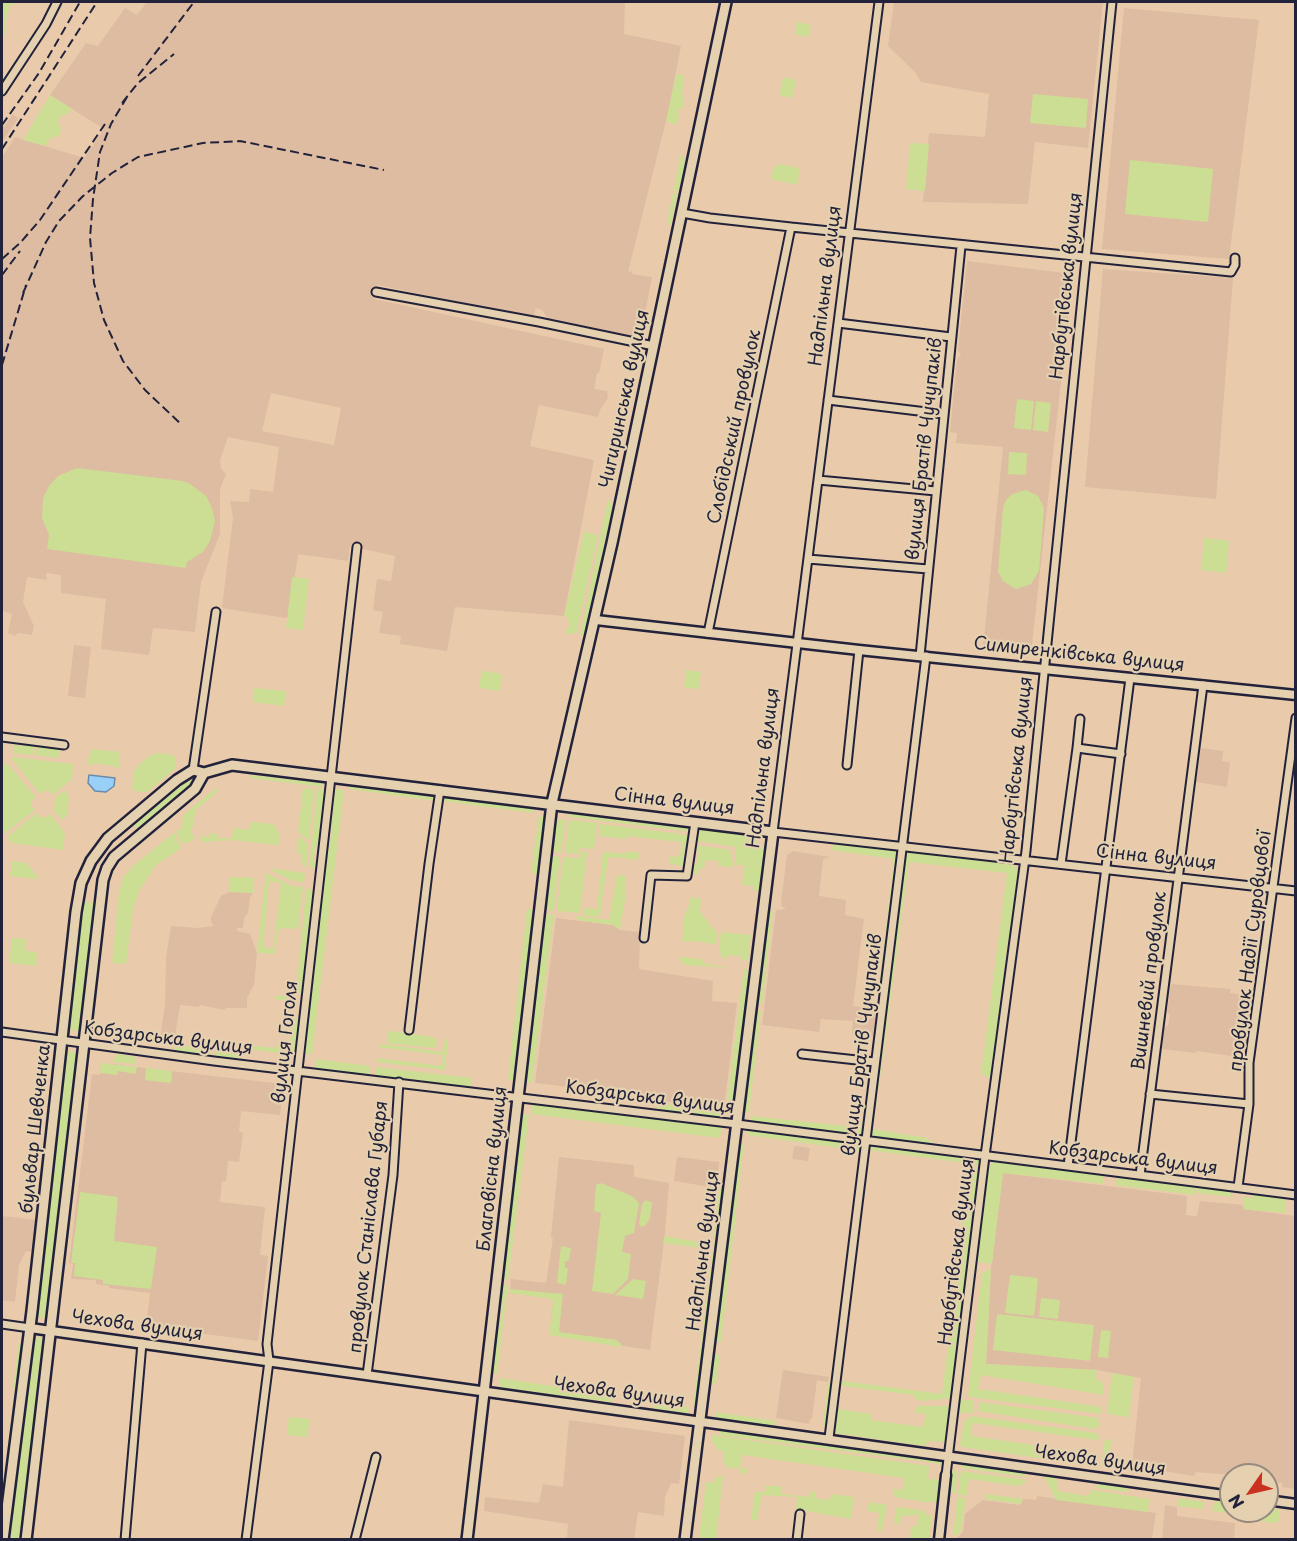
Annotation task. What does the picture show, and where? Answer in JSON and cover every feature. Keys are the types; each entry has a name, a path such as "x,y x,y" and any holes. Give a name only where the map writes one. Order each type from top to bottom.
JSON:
{"main road":[{"name":"Чигиринська вулиця","path":"552,803 596,620 726,2"},
{"name":"Сінна вулиця","path":"204,773 232,765 773,832"},
{"path":"193,770 204,773"},
{"name":"бульвар Шевченка","path":"3,1539 30,1328 81,883 87,869 108,838 177,780 193,770"},
{"name":"бульвар Шевченка","path":"26,1539 105,872 110,862 121,850 195,789 204,773"},
{"name":"Благовісна вулиця","path":"467,1539 552,803"},
{"name":"Надпільна вулиця","path":"685,1539 773,832"},
{"path":"87,869 105,872"}],"street":[{"path":"2,91 46,24 57,2"},
{"name":"Надпільна вулиця","path":"773,832 879,2"},
{"name":"Нарбутівська вулиця","path":"939,1539 985,1156 1024,860 1112,2"},
{"path":"682,213 961,246 1231,272 1235,265 1235,258"},
{"name":"Слобідський провулок","path":"708,633 791,227"},
{"name":"вулиця Братів Чучупаків","path":"829,1438 903,846 961,246"},
{"path":"376,292 654,346"},
{"path":"838,323 951,337"},
{"path":"828,400 943,414"},
{"path":"818,480 936,491"},
{"name":"вулиця Гоголя","path":"246,1539 269,1361 267,1344 357,547"},
{"path":"807,559 928,569"},
{"path":"193,770 216,612"},
{"name":"Симиренківська вулиця","path":"596,620 859,650 1296,695"},
{"path":"847,765 859,650"},
{"path":"1068,1166 1130,678"},
{"name":"Вишневий провулок","path":"1140,1175 1203,685"},
{"name":"провулок Надії Суровцової","path":"1238,1187 1249,1104 1250,1063 1296,718"},
{"path":"1061,864 1080,719"},
{"path":"2,737 64,745"},
{"path":"1077,748 1121,754"},
{"path":"409,1030 440,790"},
{"path":"644,938 651,875 687,876 695,822"},
{"name":"Сінна вулиця","path":"773,832 1296,891"},
{"name":"Кобзарська вулиця","path":"2,1032 1296,1195"},
{"path":"802,1054 875,1062"},
{"name":"провулок Станіслава Губаря","path":"367,1375 393,1175 399,1082"},
{"path":"1150,1094 1249,1104"},
{"name":"Чехова вулиця","path":"2,1324 1219,1494"},
{"path":"125,1539 142,1343"},
{"path":"355,1539 376,1457"},
{"path":"1279,1502 1296,1504"},
{"path":"797,1539 800,1514"}],"shaded area":[{"path":"147,2 625,2 624,34 681,46 668,113 628,272 652,277 641,334 629,336 572,325 570,322 565,324 549,320 542,310 536,308 533,317 377,285 374,299 604,349 594,389 607,391 608,398 598,417 539,405 530,446 594,460 564,616 455,607 447,651 400,644 401,636 379,633 383,612 373,610 377,579 391,581 395,556 350,546 348,561 298,554 289,617 222,608 233,518 230,501 249,502 250,489 273,492 279,447 228,437 220,460 221,469 226,474 220,489 220,534 201,582 195,632 153,628 149,655 101,649 106,599 61,593 61,575 46,573 47,580 27,577 23,602 34,626 32,635 18,633 15,636 8,633 12,614 2,611 2,157 15,137 84,158 104,129 50,95 86,43 98,46 125,8 137,15","holes":["271,393 341,408 334,445 262,431"]},
{"path":"894,2 1103,2 1088,148 1035,142 1028,204 923,202 929,133 985,137 989,94 921,82 915,72 888,46"},
{"path":"1124,8 1259,20 1229,259 1102,249"},
{"path":"13,114 18,119 2,142 2,129"},
{"path":"967,261 1073,274 1031,653 983,648 1003,447 956,443 957,433 950,432 957,360 961,354 958,351"},
{"path":"1103,269 1233,278 1216,499 1085,487"},
{"path":"74,645 91,647 85,698 68,696"},
{"path":"1201,748 1223,751 1222,761 1230,762 1227,787 1196,782"},
{"path":"793,851 830,857 823,859 819,896 846,900 845,915 864,919 853,1006 878,1009 874,1037 852,1033 853,1021 821,1019 819,1032 762,1025 776,910 786,909 781,902 787,855"},
{"path":"229,892 253,893 243,928 237,928 237,931 250,934 257,953 254,985 247,998 247,1008 226,1008 224,1010 200,1005 199,1007 180,1005 174,1042 160,1039 165,1005 166,958 171,926 198,928 214,926 211,917 221,896"},
{"path":"556,918 613,925 620,930 640,932 639,969 713,981 712,1001 737,1003 724,1109 639,1098 636,1093 535,1083"},
{"path":"1171,984 1230,989 1230,993 1253,996 1245,1058 1162,1049 1164,1027 1168,1026 1170,1015 1167,1012"},
{"path":"101,1063 283,1084 280,1115 241,1111 239,1132 243,1133 239,1162 228,1161 226,1181 222,1181 221,1191 220,1202 265,1207 260,1255 268,1256 258,1341 146,1326 150,1293 109,1288 109,1286 96,1284 96,1280 71,1279 73,1264 69,1263 92,1074 100,1075"},
{"path":"794,1146 810,1148 808,1161 792,1159"},
{"path":"559,1157 634,1165 634,1177 669,1183 650,1350 549,1335 553,1302 551,1299 510,1293 511,1279 546,1283 553,1238 551,1237"},
{"path":"677,1157 719,1162 717,1188 674,1181"},
{"path":"1003,1173 1187,1196 1186,1215 1197,1216 1200,1201 1243,1205 1243,1209 1295,1216 1295,1489 1282,1487 1282,1483 1279,1483 1279,1463 1219,1463 1219,1474 1196,1472 1194,1476 1132,1466 1141,1378 1097,1370 986,1364 991,1269"},
{"path":"2,1216 38,1220 35,1252 26,1251 19,1265 15,1302 2,1300"},
{"path":"783,1370 829,1377 828,1382 817,1380 812,1419 809,1424 776,1418"},
{"path":"569,1420 685,1436 679,1484 671,1483 665,1497 664,1516 638,1512 634,1539 567,1539 568,1524 484,1511 485,1497 539,1503 543,1484 563,1487"},
{"path":"1037,1496 1156,1513 1152,1539 955,1540 963,1532 965,1514 983,1500 1019,1505 1023,1499 1036,1500"},
{"path":"1165,1505 1177,1507 1177,1516 1219,1521 1219,1523 1235,1523 1234,1539 1162,1540"}],"green space":[{"path":"2,2 18,2 10,6 5,34 2,35"},
{"path":"797,22 811,25 808,37 795,34"},
{"path":"682,74 684,101 683,107 678,110 679,117 676,125 666,121 676,75"},
{"path":"783,77 796,80 792,98 779,95"},
{"path":"1033,94 1088,99 1086,128 1030,123"},
{"path":"50,95 72,109 59,117 58,123 61,128 59,136 51,138 45,146 23,140"},
{"path":"910,143 929,144 925,191 906,189"},
{"path":"681,153 685,161 679,189 675,194 677,195 671,225 667,223"},
{"path":"1130,160 1213,169 1208,222 1125,214"},
{"path":"779,164 799,168 798,185 771,179 774,167"},
{"path":"1017,399 1034,401 1031,430 1014,428"},
{"path":"1036,401 1051,403 1048,432 1033,430"},
{"path":"624,412 609,482 607,475 615,438 612,433 615,418"},
{"path":"1009,452 1027,453 1026,475 1008,474"},
{"path":"77,468 183,481 190,484 206,496 212,508 215,521 210,541 203,552 187,562 186,568 47,549 49,535 42,518 43,498 49,486 58,476"},
{"path":"1026,490 1038,496 1044,508 1039,571 1031,584 1016,589 1003,581 998,572 1003,508 1006,500 1012,494"},
{"path":"608,499 612,505 610,519 584,636 580,635"},
{"path":"584,532 598,535 578,632 567,635 566,630 571,624 567,621 568,616 564,616"},
{"path":"1204,538 1229,541 1226,573 1201,570"},
{"path":"292,577 309,579 303,630 286,628"},
{"path":"686,670 701,672 699,689 684,687"},
{"path":"482,671 502,674 500,691 479,688"},
{"path":"254,688 286,691 284,706 253,702"},
{"path":"14,742 15,745 21,746 22,743 35,745 33,755 13,753"},
{"path":"37,745 60,748 60,756 57,758 36,755"},
{"path":"92,749 120,752 120,769 93,763 93,765 88,765 89,753"},
{"path":"156,753 174,755 173,757 176,757 175,769 147,792 134,791 132,788 134,770"},
{"path":"12,757 73,764 72,781 53,795 49,791 40,794"},
{"path":"5,762 36,797 32,800 31,806 35,810 4,834 2,830 2,786"},
{"path":"250,775 322,783 322,787 250,778"},
{"path":"188,780 191,781 190,785 137,829 133,824"},
{"path":"349,785 433,795 436,801 349,789"},
{"path":"216,788 218,791 196,810 191,833 194,834 194,840 182,844 176,832 182,827 183,815"},
{"path":"303,788 314,789 309,840 298,832"},
{"path":"317,788 326,789 320,846 316,846 313,861 318,863 313,868 309,868"},
{"path":"335,789 344,790 312,1055 304,1053"},
{"path":"65,790 69,797 67,815 62,820 54,811 55,798"},
{"path":"446,797 534,807 533,813 442,801"},
{"path":"570,812 625,818 630,822 688,826 691,832 570,817"},
{"path":"37,813 40,817 50,814 65,833 63,850 12,843 7,837"},
{"path":"539,816 544,817 545,821 539,874 531,873"},
{"path":"252,818 252,822 273,824 279,833 279,845 232,840 201,842 200,836 209,837 209,833 217,834 218,838 232,839 233,828 249,830"},
{"path":"555,819 566,820 561,853 551,849"},
{"path":"569,820 597,823 594,849 580,848 579,854 565,853"},
{"path":"600,824 681,834 681,842 627,836 626,839 599,836"},
{"path":"699,827 759,835 758,847 764,846 759,891 753,891 753,886 742,885 744,867 750,867 737,865 736,847 695,840 696,829"},
{"path":"174,833 181,848 156,865 139,891 133,910 126,964 112,963 119,892 123,878 134,865"},
{"path":"682,835 692,836 691,842 685,844 684,858 688,862 683,866 670,864 670,856 680,857"},
{"path":"299,836 308,844 306,868 301,863 302,854 297,853"},
{"path":"834,843 897,850 900,853 875,1058 871,1058 894,859 831,850"},
{"path":"695,845 730,850 734,867 718,867 719,861 705,860 704,869 699,868 698,874 694,874 691,867 697,863 699,852 694,848"},
{"path":"582,851 587,852 580,913 557,911 563,857 579,858"},
{"path":"627,851 639,853 638,860 610,857 608,859 600,915 596,917 583,915 584,908 597,909 603,852 626,854"},
{"path":"909,851 1013,865 1019,873 1012,936 1008,939 992,1079 981,1074 1007,873 909,862 873,1129 927,1138 932,1143 981,1150 979,1152 873,1139 871,1136 905,856"},
{"path":"554,856 560,857 554,911 547,910 545,907 550,859"},
{"path":"12,861 26,863 38,877 36,879 10,876"},
{"path":"271,870 305,873 304,883 290,880"},
{"path":"266,873 292,886 303,887 298,929 279,928 274,954 257,953","holes":["269,881 281,883 273,949 263,947"]},
{"path":"617,875 626,876 626,894 620,930 613,925 577,920 576,916 609,920"},
{"path":"229,877 253,878 253,893 229,892"},
{"path":"306,888 315,892 303,994 296,993"},
{"path":"690,897 701,899 700,912 717,933 716,945 682,941 685,911 688,910"},
{"path":"93,903 96,906 81,1030 77,1031 71,1030 68,1025 81,904"},
{"path":"527,908 535,911 514,1080 508,1079"},
{"path":"773,910 762,1005 757,1002 768,913"},
{"path":"554,914 532,1083 524,1082 544,917"},
{"path":"721,932 751,935 748,961 742,960 742,956 727,955 727,959 722,957 719,950"},
{"path":"12,938 26,939 25,951 37,952 36,966 9,963"},
{"path":"680,957 701,959 706,964 731,968 686,965 679,960"},
{"path":"744,968 749,972 733,1109 726,1109"},
{"path":"278,995 291,997 288,1026 285,1025 287,1001 274,999"},
{"path":"761,1011 749,1112 744,1112 756,1013"},
{"path":"293,1018 301,1020 297,1055 247,1049 248,1045 274,1048 282,1041 290,1042"},
{"path":"388,1031 437,1039 436,1047 387,1043"},
{"path":"445,1039 448,1039 445,1070 376,1062 377,1058 442,1066 443,1055 378,1047 381,1044 443,1052"},
{"path":"174,1045 212,1049 211,1056 175,1052"},
{"path":"216,1049 242,1052 241,1060 216,1057"},
{"path":"68,1051 78,1053 48,1316 43,1318 38,1316 37,1312 65,1055"},
{"path":"117,1054 136,1057 135,1064 112,1062"},
{"path":"315,1059 370,1066 370,1073 368,1075 315,1068"},
{"path":"101,1063 137,1067 135,1074 118,1071 117,1075 100,1073"},
{"path":"870,1063 872,1064 865,1126 862,1126"},
{"path":"375,1067 472,1078 471,1088 375,1076"},
{"path":"146,1068 172,1071 171,1083 145,1080"},
{"path":"533,1103 722,1126 720,1138 531,1114"},
{"path":"657,1103 688,1107 687,1114 658,1111"},
{"path":"693,1108 723,1111 722,1119 693,1115"},
{"path":"521,1114 529,1115 508,1281 502,1275"},
{"path":"751,1116 865,1128 864,1132 859,1135 750,1122"},
{"path":"748,1130 858,1143 862,1151 748,1135"},
{"path":"740,1143 744,1143 721,1342 716,1342"},
{"path":"872,1145 977,1159 980,1165 868,1150"},
{"path":"993,1161 1103,1174 1104,1184 1003,1173 992,1264 979,1262 977,1259 988,1170"},
{"path":"969,1167 976,1167 980,1171 952,1398 924,1401 916,1400 913,1395 837,1385 844,1330 847,1330 841,1381 942,1394"},
{"path":"1118,1177 1196,1187 1195,1195 1115,1185"},
{"path":"601,1183 632,1196 639,1203 634,1233 625,1236 622,1252 631,1254 628,1279 613,1294 592,1291 601,1213 594,1211 596,1185"},
{"path":"1198,1186 1228,1190 1233,1197 1197,1193"},
{"path":"719,1189 723,1189 717,1238 714,1237"},
{"path":"80,1192 118,1197 114,1241 157,1247 151,1289 103,1284 103,1280 74,1276 75,1263 71,1263"},
{"path":"1256,1192 1275,1197 1282,1195 1286,1202 1285,1213 1243,1209 1244,1197 1251,1198"},
{"path":"646,1200 652,1203 650,1218 646,1225 641,1227 639,1224 642,1204"},
{"path":"664,1236 710,1244 709,1249 663,1243"},
{"path":"714,1242 716,1243 696,1404 693,1405"},
{"path":"561,1246 571,1248 569,1261 565,1261 565,1268 568,1268 566,1285 557,1283"},
{"path":"991,1269 986,1364 1097,1370 1095,1378 1103,1383 1104,1395 981,1375 978,1389 1102,1407 1102,1414 970,1397 968,1394 982,1273"},
{"path":"1010,1275 1038,1278 1034,1316 1005,1313"},
{"path":"633,1279 646,1281 643,1299 615,1295"},
{"path":"508,1285 497,1374 492,1374 496,1332 499,1329 503,1303 500,1295 501,1288"},
{"path":"510,1289 563,1294 559,1332 617,1340 621,1344 620,1347 549,1335 553,1302 551,1299 510,1293"},
{"path":"1041,1298 1060,1300 1058,1319 1039,1317"},
{"path":"997,1314 1094,1325 1090,1361 993,1350"},
{"path":"1101,1330 1111,1331 1108,1358 1098,1357"},
{"path":"41,1337 45,1343 21,1539 8,1540 32,1341 34,1338"},
{"path":"18,1344 23,1345 18,1387 13,1390"},
{"path":"715,1354 720,1355 716,1383 711,1384"},
{"path":"1112,1373 1134,1377 1129,1417 1107,1414"},
{"path":"499,1378 612,1395 611,1402 499,1387"},
{"path":"828,1382 832,1385 828,1426 823,1426"},
{"path":"14,1396 16,1397 2,1521 2,1495"},
{"path":"839,1397 838,1409 871,1414 871,1420 923,1427 926,1414 915,1413 917,1406 950,1406 946,1442 927,1441 926,1446 834,1433 832,1429 836,1399"},
{"path":"961,1400 973,1400 973,1413 958,1413"},
{"path":"654,1402 689,1407 688,1413 653,1408"},
{"path":"980,1402 1098,1418 1099,1425 1095,1429 978,1411"},
{"path":"715,1412 776,1421 774,1426 715,1417"},
{"path":"971,1416 1096,1433 1099,1436 1097,1440 973,1423 971,1436 1095,1454 1096,1466 962,1447 960,1445 964,1422"},
{"path":"289,1417 310,1419 307,1437 287,1435"},
{"path":"720,1430 940,1460 944,1463 944,1467 935,1463 719,1435"},
{"path":"711,1435 929,1466 928,1479 943,1480 940,1499 935,1502 924,1502 895,1497 894,1489 903,1490 904,1478 742,1455 740,1468 728,1468 723,1462 724,1451 718,1450"},
{"path":"1105,1439 1111,1440 1110,1464 1107,1466 1101,1465"},
{"path":"962,1462 1021,1471 1027,1477 961,1468"},
{"path":"740,1468 749,1469 744,1474 739,1473"},
{"path":"951,1471 958,1471 955,1493 949,1492"},
{"path":"961,1471 1027,1480 1019,1486 969,1479 967,1496 958,1494"},
{"path":"1043,1474 1054,1476 1057,1480 1057,1491 1087,1496 1092,1490 1149,1499 1148,1512 1056,1500"},
{"path":"723,1476 716,1539 699,1539 706,1482 714,1483 715,1477"},
{"path":"1100,1483 1124,1486 1129,1490 1128,1492 1095,1488"},
{"path":"766,1486 781,1486 781,1494 809,1497 809,1491 816,1492 816,1498 830,1500 831,1494 854,1497 851,1519 796,1509 797,1497 762,1495 757,1520 751,1520 755,1492 766,1492"},
{"path":"985,1494 1023,1499 1021,1504 985,1499"},
{"path":"957,1497 966,1499 961,1531 953,1538"},
{"path":"1179,1498 1204,1502 1204,1509 1177,1506"},
{"path":"1219,1501 1219,1512 1212,1511 1215,1503"},
{"path":"869,1502 887,1505 882,1531 877,1532 879,1513 867,1511"},
{"path":"899,1507 926,1511 925,1515 932,1515 929,1539 910,1539 911,1526 917,1527 919,1515 901,1516 900,1526 894,1521 896,1509"}],"water":[{"path":"89,775 115,778 114,786 106,792 95,791 88,783"}],"railway":[{"path":"2,125 39,73 80,2"},
{"path":"2,149 97,2"},
{"path":"138,76 194,2"},
{"path":"122,103 138,83 174,54"},
{"path":"127,97 111,124 100,152 90,238 94,283 104,320 123,361 145,390 182,425"},
{"path":"2,259 40,220 105,124"},
{"path":"23,293 46,242 59,221 83,196 112,173 138,157 203,143 240,141 384,170"},
{"path":"2,275 20,251"},
{"path":"2,365 26,285"}]}
